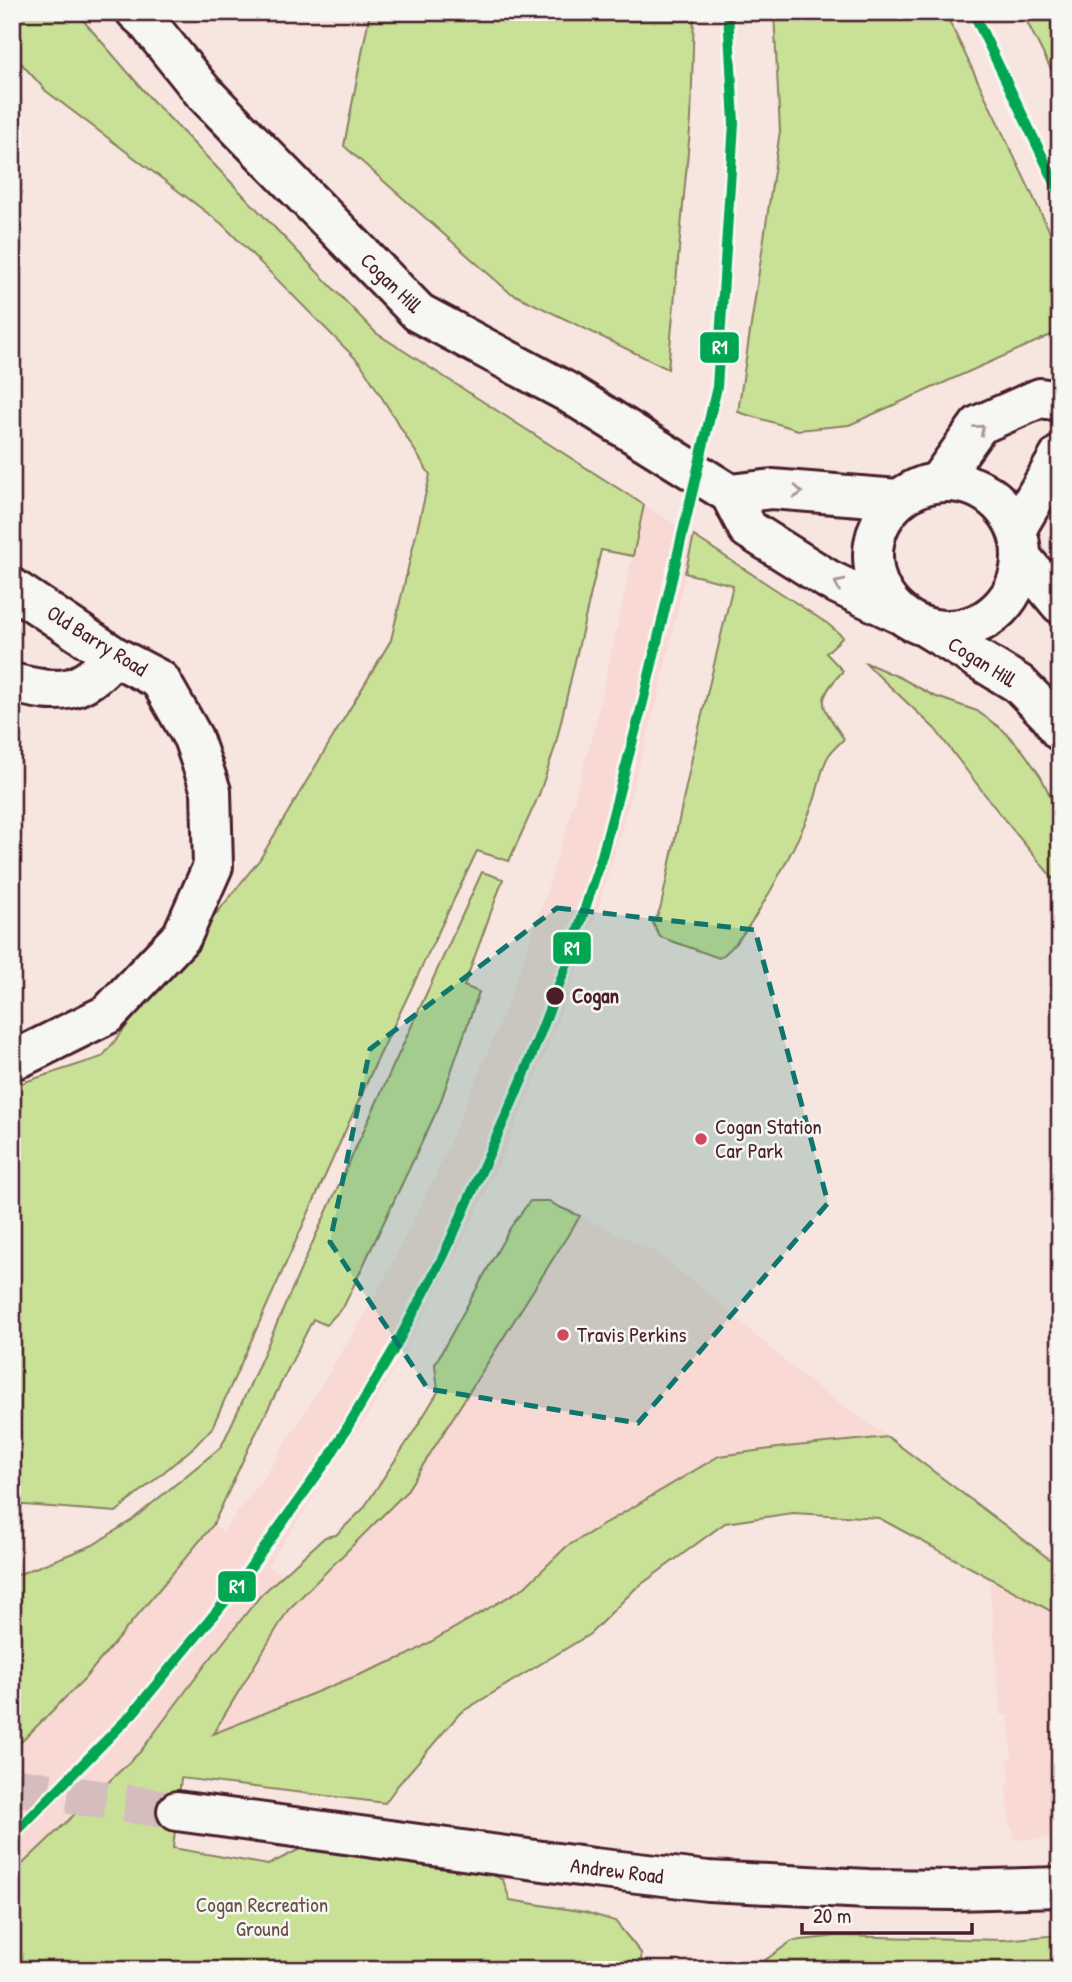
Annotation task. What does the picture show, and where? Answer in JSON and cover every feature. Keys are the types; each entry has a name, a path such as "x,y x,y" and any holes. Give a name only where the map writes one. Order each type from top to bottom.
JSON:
{"street":[{"name":"Cogan Hill","path":"142,15 203,92 419,313 567,392 730,494 748,529 829,580 914,621 1019,684 1050,716 1060,731"},
{"path":"937,482 979,425 1040,398 1060,401"},
{"name":"Cogan Hill","path":"898,499 884,516 875,536 872,556 876,578 886,598 914,621 950,630 972,626 992,616 1008,600 1018,580 1020,543 1060,455"},
{"path":"730,494 772,489 898,499 916,487 937,482 962,483 985,491 1004,507 1020,543 1060,604"},
{"name":"Old Barry Road","path":"12,588 114,656 160,680 193,738 211,791 213,866 181,936 108,1014 12,1060"},
{"path":"12,683 39,690 59,691 79,685 99,673 114,656"},
{"name":"Andrew Road","path":"177,1811 708,1881 867,1889 1060,1887"}],"highlighted area":[{"path":"557,908 755,930 828,1203 638,1423 428,1389 330,1242 370,1049"}],"shaded area":[{"path":"644,505 694,536 657,701 594,921 544,1057 503,1155 457,1252 370,1411 268,1565 283,1575 261,1595 140,1752 12,1874 12,1751 85,1678 213,1525 223,1532 271,1467 362,1319 438,1170 507,1006 567,827 596,722"},
{"path":"580,1216 652,1250 704,1289 798,1373 888,1437 719,1456 566,1547 525,1587 408,1655 212,1735 288,1610 406,1492"},
{"path":"989,1578 1060,1616 1060,1837 1014,1840 1013,1829 1010,1828 1006,1783 1010,1783 1008,1758 1012,1757 1008,1715 1001,1715"}],"green space":[{"path":"12,12 76,12 151,99 376,333 644,505 633,556 601,550 555,747 539,795 509,861 477,851 373,1069 212,1428 195,1446 116,1512 12,1504 12,1086 102,1057 260,859 391,640 430,475 361,364 222,224 46,91 12,53"},
{"path":"370,12 694,12 691,119 668,369 509,292 344,146"},
{"path":"774,12 945,12 1060,253 1060,331 849,425 798,430 738,412 780,131"},
{"path":"1022,12 1060,12 1060,87"},
{"path":"694,536 828,624 843,637 826,653 843,671 827,690 824,704 830,719 844,739 826,760 814,801 773,887 745,931 719,958 660,937 652,921 656,919 661,906 693,753 733,585 685,573"},
{"path":"864,662 934,696 977,711 1003,730 1023,751 1041,777 1060,816 1060,887 935,729"},
{"path":"482,872 503,879 464,986 479,992 439,1106 344,1306 326,1325 313,1319 213,1525 85,1678 12,1751 12,1577 93,1545 132,1520 221,1447"},
{"name":"Cogan Recreation Ground","path":"530,1201 549,1201 580,1216 406,1492 288,1610 213,1734 408,1655 525,1587 566,1547 719,1456 888,1437 1060,1567 1060,1616 879,1518 793,1513 725,1523 635,1589 590,1634 460,1713 385,1803 181,1778 173,1848 268,1865 302,1848 355,1844 484,1870 503,1880 510,1900 585,1912 615,1921 641,1953 642,1970 12,1970 12,1874 140,1752 261,1595 325,1537 336,1535 363,1509 438,1392 435,1364 510,1228"},
{"path":"1060,1935 1060,1970 760,1970 764,1961 792,1941 838,1936 1003,1940"}],"tunnel":[{"path":"12,1786 177,1811"}],"transit line":[{"name":"R1","path":"12,1836 133,1713 232,1593 329,1458 393,1351 443,1257 522,1080 567,964 602,856 643,702 717,387 734,123 728,12"},
{"name":"R1","path":"973,12 1060,193"}],"place":[{"name":"Cogan","path":"555,996"},
{"name":"Cogan Station Car Park","path":"701,1139"},
{"name":"Travis Perkins","path":"563,1335"}]}
